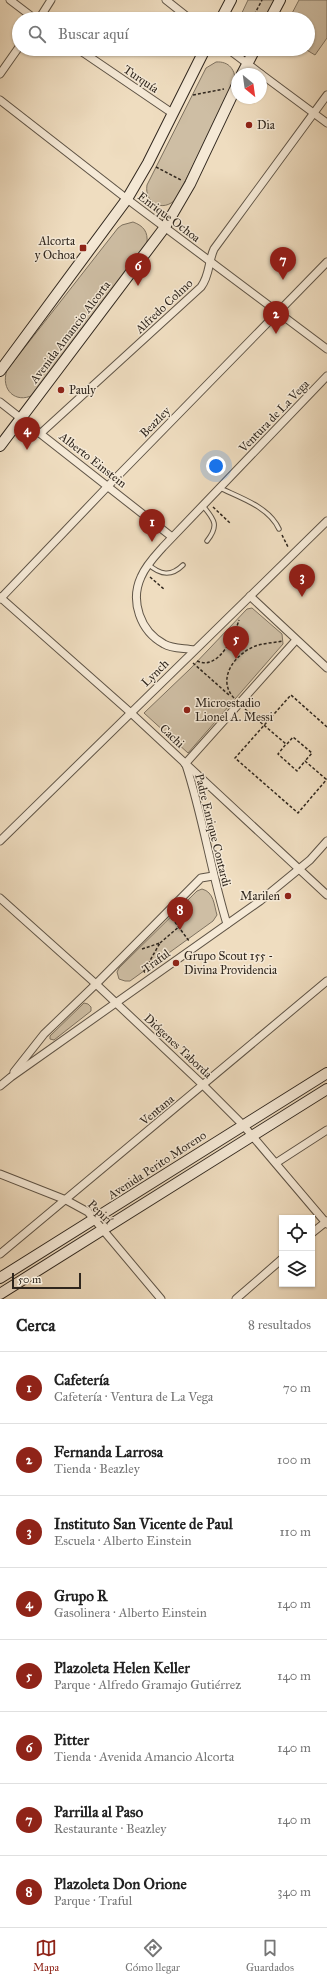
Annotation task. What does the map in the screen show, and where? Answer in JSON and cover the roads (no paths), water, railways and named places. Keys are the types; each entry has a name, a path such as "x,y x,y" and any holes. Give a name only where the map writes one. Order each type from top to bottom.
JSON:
{"main road":[{"path":"274,12 280,0"},
{"path":"0,371 127,199 148,163 202,56"},
{"path":"245,68 251,56"},
{"name":"Avenida Amancio Alcorta","path":"0,446 165,227 190,184 231,99"},
{"name":"Avenida Perito Moreno","path":"0,1278 95,1220 327,1073"},
{"path":"0,1294 327,1090"}],"street":[{"path":"10,0 26,12"},
{"path":"43,12 51,0"},
{"path":"166,0 181,12"},
{"path":"0,74 13,56"},
{"name":"Turquía","path":"88,56 172,113"},
{"path":"237,56 253,68"},
{"path":"267,78 327,123"},
{"name":"Alfredo Colmo","path":"41,433 207,280 209,261 214,249 327,95"},
{"name":"Enrique Ochoa","path":"0,100 127,199 327,349"},
{"name":"Beazley","path":"0,598 327,262"},
{"name":"Ventura de La Vega","path":"194,650 164,644 152,635 143,623 137,609 136,596 140,578 148,564 172,537 327,376"},
{"name":"Alberto Einstein","path":"0,402 172,537"},
{"name":"Lynch","path":"0,841 327,521"},
{"path":"250,596 327,668"},
{"name":"Cachi","path":"0,598 131,713 327,895"},
{"path":"185,764 296,640"},
{"name":"Padre Enrique Contardi","path":"185,764 192,786 213,876 227,924"},
{"name":"Traful","path":"0,1086 300,870 327,841"},
{"name":"Traful","path":"11,1077 44,1034 201,878 213,876"},
{"name":"Diógenes Taborda","path":"0,898 96,984 203,1085 252,1136 326,1222"},
{"name":"Ventana","path":"0,1254 327,981"},
{"path":"276,1163 327,1130"},
{"name":"Pepirí","path":"0,1174 78,1205 104,1230 161,1299"},
{"path":"315,1231 326,1222"},
{"path":"236,1299 279,1262"}],"lane":[{"path":"220,488 258,507 272,518 279,529"},
{"path":"205,504 215,526 207,541"},
{"path":"148,564 158,572 164,574 176,572 183,566"}],"place":[{"name":"Dia","path":"249,125"},
{"name":"Alcorta y Ochoa","path":"83,248"},
{"name":"Parrilla al Paso","path":"283,280"},
{"name":"Pitter","path":"138,286"},
{"name":"Fernanda Larrosa","path":"276,334"},
{"name":"Pauly","path":"61,390"},
{"name":"Grupo R","path":"27,450"},
{"name":"Cafetería","path":"152,542"},
{"name":"Instituto San Vicente de Paul","path":"302,597"},
{"name":"Plazoleta Helen Keller","path":"236,659"},
{"name":"Microestadio Lionel A. Messi","path":"187,710"},
{"name":"Marilen","path":"288,896"},
{"name":"Plazoleta Don Orione","path":"180,930"},
{"name":"Grupo Scout 155 - Divina Providencia","path":"176,963"}]}
